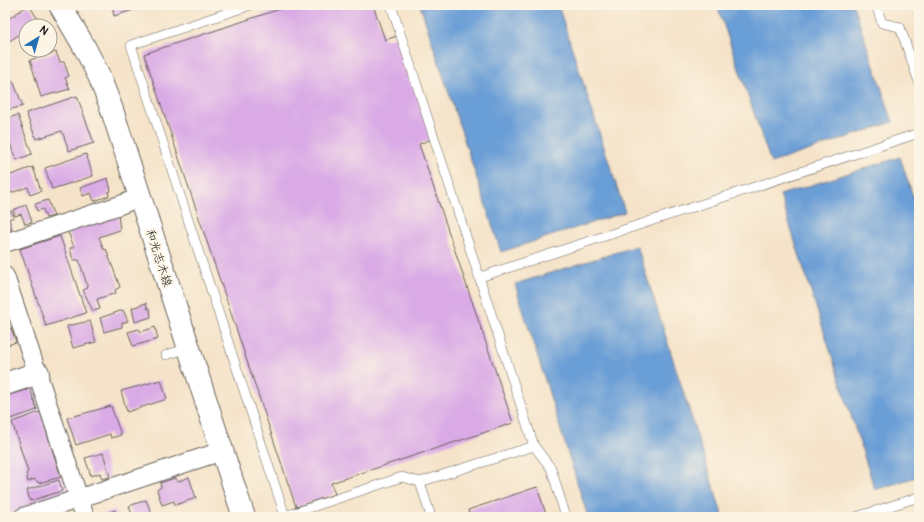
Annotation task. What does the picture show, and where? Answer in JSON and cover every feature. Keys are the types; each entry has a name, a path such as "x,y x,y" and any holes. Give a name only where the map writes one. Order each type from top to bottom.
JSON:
{"main road":[{"name":"和光志木線","path":"60,5 100,76 244,517"},
{"path":"5,384 38,373"}],"street":[{"path":"5,243 140,197"},
{"path":"5,276 85,517"},
{"path":"23,517 222,451"}],"lane":[{"path":"250,5 131,44 285,516 402,477 420,482 534,446"},
{"path":"391,5 534,446 551,468 566,517"},
{"path":"876,5 882,23 900,27 919,82"},
{"path":"480,277 919,133"},
{"path":"166,355 188,348"},
{"path":"420,482 431,517"},
{"path":"856,517 919,496"}],"shaded area":[{"path":"34,382 69,488 67,495 5,515 5,392"}],"water":[{"path":"420,5 558,5 625,212 501,252"},
{"path":"717,5 853,5 893,122 771,163"},
{"path":"900,157 919,215 919,476 875,490 780,195"},
{"path":"637,246 723,517 588,517 515,284"}],"building":[{"path":"29,5 37,18 18,18 18,35 5,44 5,21"},
{"path":"112,5 149,5 114,16"},
{"path":"292,5 373,5 385,40 397,36 432,139 419,144 513,423 331,483 335,494 296,507 144,54"},
{"path":"58,57 60,62 64,62 69,76 65,78 70,89 41,97 30,60 36,58"},
{"path":"13,81 23,106 5,111 5,84"},
{"path":"77,96 94,143 69,151 62,131 36,139 26,113"},
{"path":"18,115 32,154 16,160 5,129 5,119"},
{"path":"86,154 93,176 52,189 45,168"},
{"path":"33,167 41,191 30,195 28,187 5,195 5,177"},
{"path":"108,178 111,191 108,192 109,196 94,201 91,193 83,196 80,188"},
{"path":"48,200 54,216 46,218 43,209 37,211 35,204"},
{"path":"26,205 32,222 25,224 21,214 15,216 13,210"},
{"path":"11,211 14,217 9,219 12,229 5,231 5,213"},
{"path":"118,215 120,230 99,237 104,250 106,249 120,287 115,290 116,293 97,299 100,309 93,311 83,290 88,288 79,260 73,260 70,248 74,247 68,232"},
{"path":"60,236 86,313 46,326 20,249"},
{"path":"146,303 148,309 150,309 151,317 135,322 132,308"},
{"path":"123,310 128,321 122,323 122,327 104,332 100,318"},
{"path":"90,321 96,342 73,348 67,326"},
{"path":"155,327 158,339 133,346 128,332 139,329 141,332"},
{"path":"11,328 16,342 5,346 5,330"},
{"path":"161,380 167,399 127,412 121,391"},
{"path":"30,389 37,410 5,421 5,396"},
{"path":"111,406 121,435 111,438 110,434 76,445 67,418"},
{"path":"40,412 61,477 39,483 34,479 28,482 26,474 28,472 12,422"},
{"path":"103,453 110,477 102,479 100,473 91,476 85,458"},
{"path":"189,477 196,498 175,505 174,501 162,505 157,490 161,487 160,483 175,478 177,482"},
{"path":"59,480 62,491 30,501 27,490"},
{"path":"537,487 547,517 470,517 468,510"},
{"path":"146,500 153,517 133,517 129,506"},
{"path":"115,510 117,517 97,517"}]}
